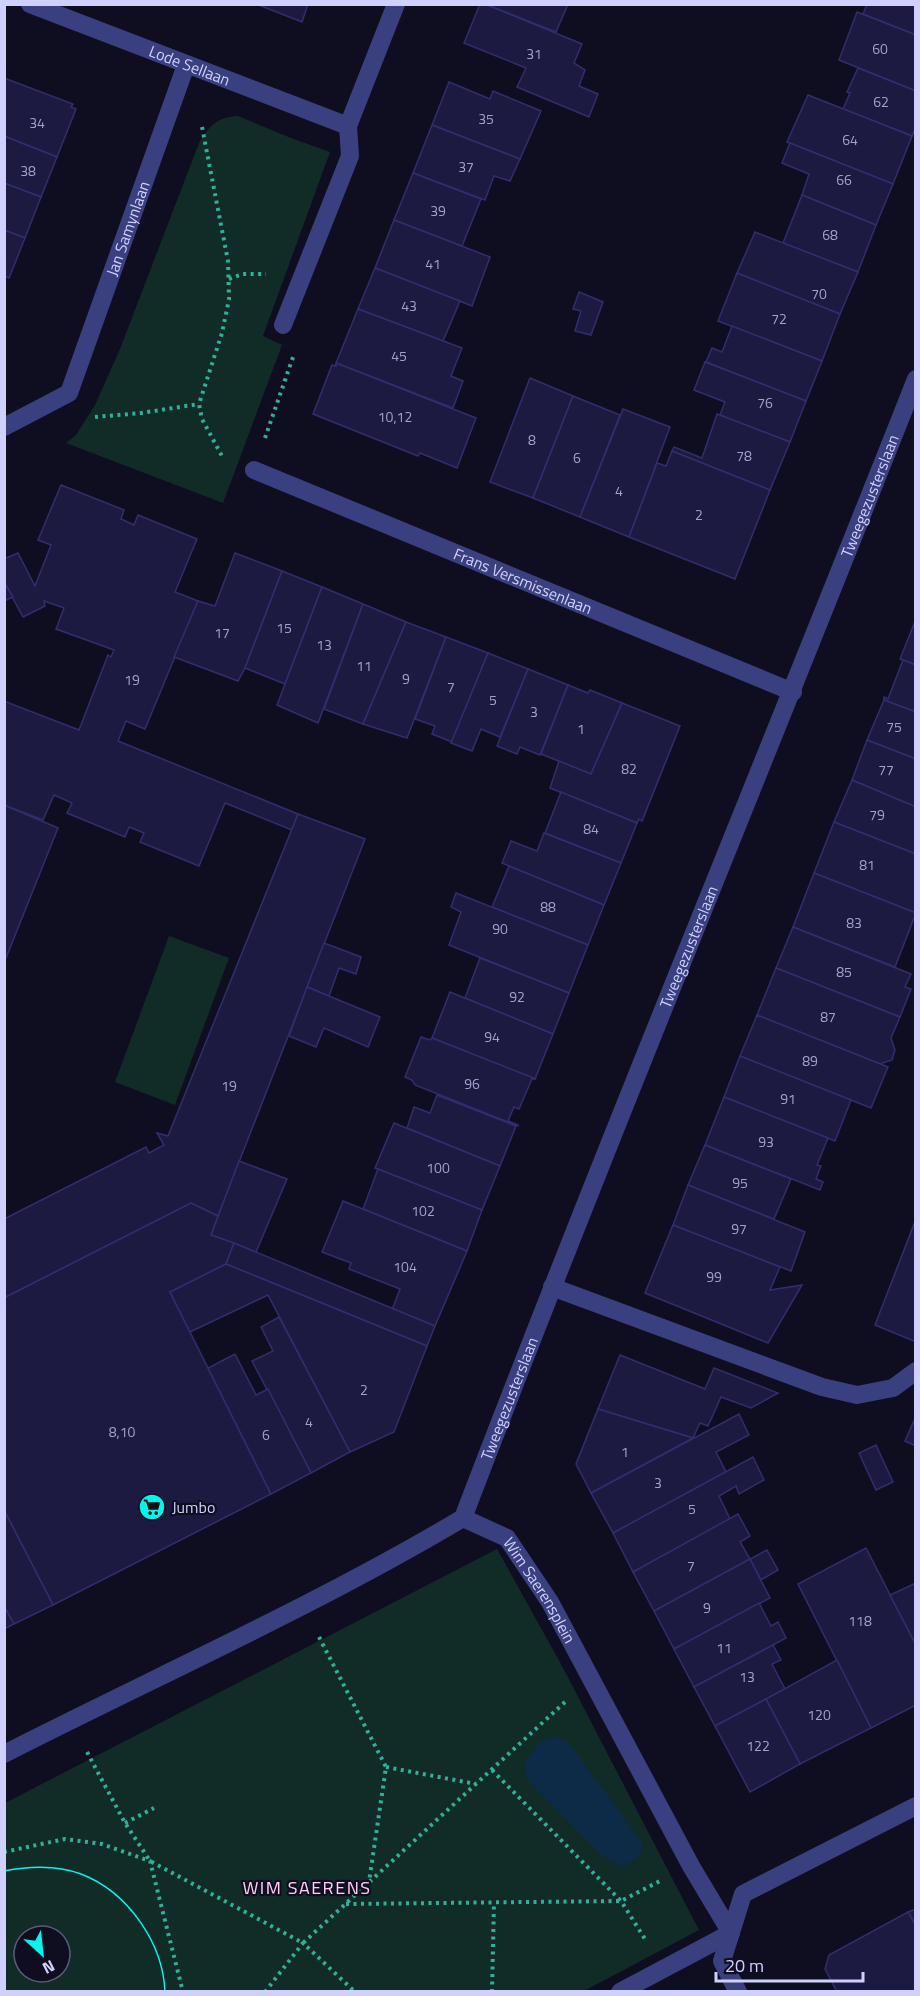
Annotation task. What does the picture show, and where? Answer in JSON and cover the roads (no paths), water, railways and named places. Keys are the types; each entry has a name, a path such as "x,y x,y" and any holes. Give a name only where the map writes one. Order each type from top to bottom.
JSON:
{"street":[{"name":"Lode Sellaan","path":"30,4 348,126"},
{"path":"283,325 350,156 348,126 396,4"},
{"name":"Jan Samynlaan","path":"4,427 69,393 186,64"},
{"name":"Tweegezusterslaan","path":"463,1518 552,1287 793,692 915,379"},
{"name":"Frans Versmissenlaan","path":"254,471 793,692"},
{"path":"552,1287 822,1387 857,1395 893,1388 915,1371"},
{"path":"4,1754 411,1549 463,1518"},
{"name":"Wim Saerensplein","path":"463,1518 507,1538 550,1602 691,1866 731,1933"},
{"path":"738,1992 722,1961 743,1894 915,1806"},
{"path":"620,1992 731,1933"}],"water":[{"path":"555,1736 569,1743 642,1843 641,1854 623,1867 600,1854 526,1778 525,1762 540,1742"}],"tram line":[{"path":"4,1871 33,1867 63,1869 81,1874 114,1893 128,1906 150,1938 158,1955 165,1992"}],"place":[{"name":"Jumbo","path":"152,1507"}],"district":[{"name":"WIM SAERENS","path":"307,1887"}]}
